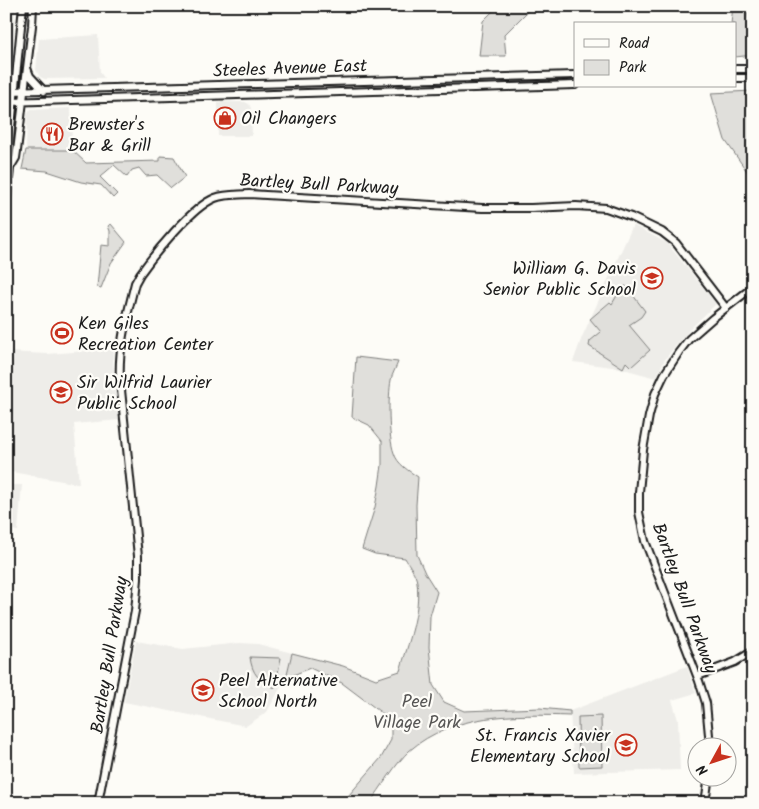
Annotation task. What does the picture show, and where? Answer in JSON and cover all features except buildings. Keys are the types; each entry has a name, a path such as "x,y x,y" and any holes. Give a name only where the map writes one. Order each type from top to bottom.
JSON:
{"street":[{"path":"6,210 10,168 8,158 12,122 10,102 14,91 23,6"},
{"path":"10,168 16,158 33,6"},
{"path":"27,68 30,76 44,90"},
{"path":"736,69 753,69"},
{"name":"Steeles Avenue East","path":"6,91 574,75"},
{"path":"736,78 753,78"},
{"name":"Steeles Avenue East","path":"10,102 574,85"},
{"path":"6,114 12,122"},
{"name":"Bartley Bull Parkway","path":"98,803 134,611 138,579 138,556 119,363 120,347 135,283 140,274 186,220 201,206 221,196 250,194 482,208 576,206 606,208 631,217 662,232 676,243 726,308"},
{"name":"Bartley Bull Parkway","path":"709,736 706,703 698,676 645,541 639,512 639,492 648,416 658,388 679,352 690,339 753,287"},
{"path":"698,676 735,662 753,651"},
{"path":"705,803 708,786"}],"shaded area":[{"path":"6,6 15,6 12,78 6,78"},
{"path":"747,6 753,6 753,97 747,74 751,43"},
{"path":"98,35 100,72 104,78 45,79 40,77 36,70 39,39"},
{"path":"218,102 245,102 249,104 251,108 252,136 218,136"},
{"path":"71,108 72,150 26,150 27,115 30,110"},
{"name":"William G. Davis Senior Public School","path":"633,225 667,243 716,304 675,346 664,361 656,378 620,368 573,362 582,337"},
{"name":"Sir Wilfrid Laurier Public School","path":"114,349 113,364 119,420 74,424 79,484 6,471 6,363 8,352 47,354"},
{"path":"6,485 22,485 18,531 6,529"},
{"name":"Peel Alternative School North","path":"136,641 183,649 240,643 258,644 292,653 286,678 267,712 246,726 124,702"},
{"name":"St. Francis Xavier Elementary School","path":"687,666 696,693 672,700 678,720 680,770 574,773 570,711"}],"green space":[{"path":"498,6 533,6 504,35 506,56 479,56 483,21"},
{"path":"733,6 753,6 753,55 736,57 736,22 731,22"},
{"path":"753,91 753,180 725,140 711,93"},
{"path":"26,150 72,150 86,163 160,161 160,156 174,157 185,177 171,188 157,175 146,176 139,168 132,170 127,177 114,165 100,177 117,194 113,198 101,185 81,182 47,171 22,169"},
{"path":"111,224 126,242 111,263 101,288 97,287 101,245 110,246 108,226"},
{"path":"626,286 645,311 641,317 629,325 650,350 631,367 626,362 623,368 589,346 590,341 601,332 590,319 610,302 612,304 622,287"},
{"name":"Peel Village Park","path":"356,357 398,362 390,387 389,417 391,437 394,453 398,461 418,477 416,505 417,555 425,573 437,592 430,616 429,647 433,685 444,702 464,711 540,708 570,711 570,716 528,715 485,718 445,729 409,751 370,803 342,803 381,758 391,740 391,720 342,683 310,668 286,678 292,653 343,666 376,679 400,671 413,628 418,593 415,576 405,558 375,554 362,549 375,507 379,486 382,465 382,441 369,425 352,417"},
{"path":"250,657 281,658 275,688 257,676 252,668"},
{"path":"601,716 602,766 579,767 578,717"}],"place":[{"name":"Oil Changers","path":"225,118"},
{"name":"Brewster's Bar & Grill","path":"52,134"},
{"name":"William G. Davis Senior Public School","path":"652,278"},
{"name":"Ken Giles Recreation Center","path":"62,333"},
{"name":"Sir Wilfrid Laurier Public School","path":"61,392"},
{"name":"Peel Alternative School North","path":"203,690"},
{"name":"St. Francis Xavier Elementary School","path":"626,745"}]}
